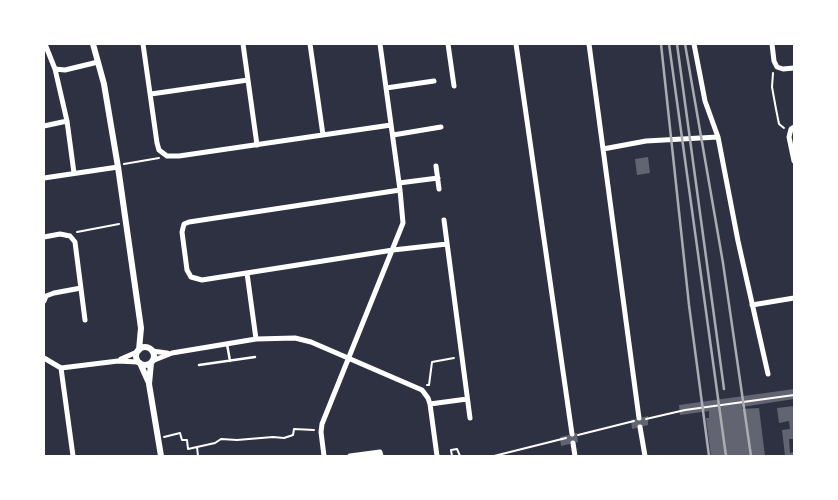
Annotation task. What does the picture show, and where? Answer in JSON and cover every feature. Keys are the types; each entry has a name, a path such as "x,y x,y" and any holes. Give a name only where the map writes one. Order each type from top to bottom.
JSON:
{"street":[{"path":"45,44 55,69 74,173"},
{"path":"93,44 104,84 141,328 136,358 149,384 160,456"},
{"path":"143,44 158,143 162,154 167,156 179,156 392,125"},
{"path":"243,44 257,145"},
{"path":"310,44 323,135"},
{"path":"324,456 321,432 325,413 403,223 392,125 380,44"},
{"path":"448,44 454,86"},
{"path":"516,44 572,434"},
{"path":"589,44 639,418"},
{"path":"694,44 705,101 718,137 768,374"},
{"path":"772,44 774,61 777,67 783,69 794,68"},
{"path":"55,69 65,70 98,62"},
{"path":"151,94 248,80"},
{"path":"386,88 434,81"},
{"path":"44,126 66,121"},
{"path":"393,135 441,126"},
{"path":"793,128 789,137 794,161"},
{"path":"603,149 646,141 718,137"},
{"path":"436,166 439,190"},
{"path":"44,177 118,167"},
{"path":"399,183 438,178"},
{"path":"400,190 195,220 184,224 182,232 187,270 191,276 202,280 393,250 447,244"},
{"path":"444,220 470,418"},
{"path":"44,236 60,234 70,236 75,242 85,320"},
{"path":"247,273 256,339"},
{"path":"44,300 46,296 54,293 81,288"},
{"path":"752,305 794,298"},
{"path":"141,328 154,356 149,384"},
{"path":"44,358 61,368 118,360 145,365 172,353 256,339 302,339 417,387 424,393 430,404 437,456"},
{"path":"118,360 144,347 172,353"},
{"path":"61,368 73,456"},
{"path":"430,404 467,399"},
{"path":"640,427 645,456"},
{"path":"573,443 574,456"},
{"path":"350,456 380,452 381,456"}],"lane":[{"path":"227,344 230,360"},
{"path":"199,365 255,357"}],"path":[{"path":"777,67 772,75 777,117 779,124 784,128 793,128"},
{"path":"118,167 126,163 159,158 162,154"},
{"path":"70,236 78,232 126,223"},
{"path":"417,387 429,385 432,362 461,357"},
{"path":"158,437 180,433 182,440 188,440 188,448 215,443 221,439 284,438 293,434 294,429 310,428 321,432"},
{"path":"197,447 198,456"},
{"path":"452,456 451,450 457,449 460,456"}],"building":[{"path":"648,157 650,173 637,175 635,159"},
{"path":"794,389 794,399 742,407 742,409 759,408 765,456 711,456 706,418 709,418 709,411 680,415 679,405"},
{"path":"794,406 794,439 789,439 790,453 794,452 794,456 785,456 782,430 790,429 789,421 779,423 777,408"},
{"path":"648,416 648,425 632,429 631,420"},
{"path":"577,433 578,442 561,446 560,437"}],"railway":[{"path":"661,44 689,305 709,456"},
{"path":"669,44 726,456"},
{"path":"677,44 724,389"},
{"path":"685,44 723,263 751,456"}]}
